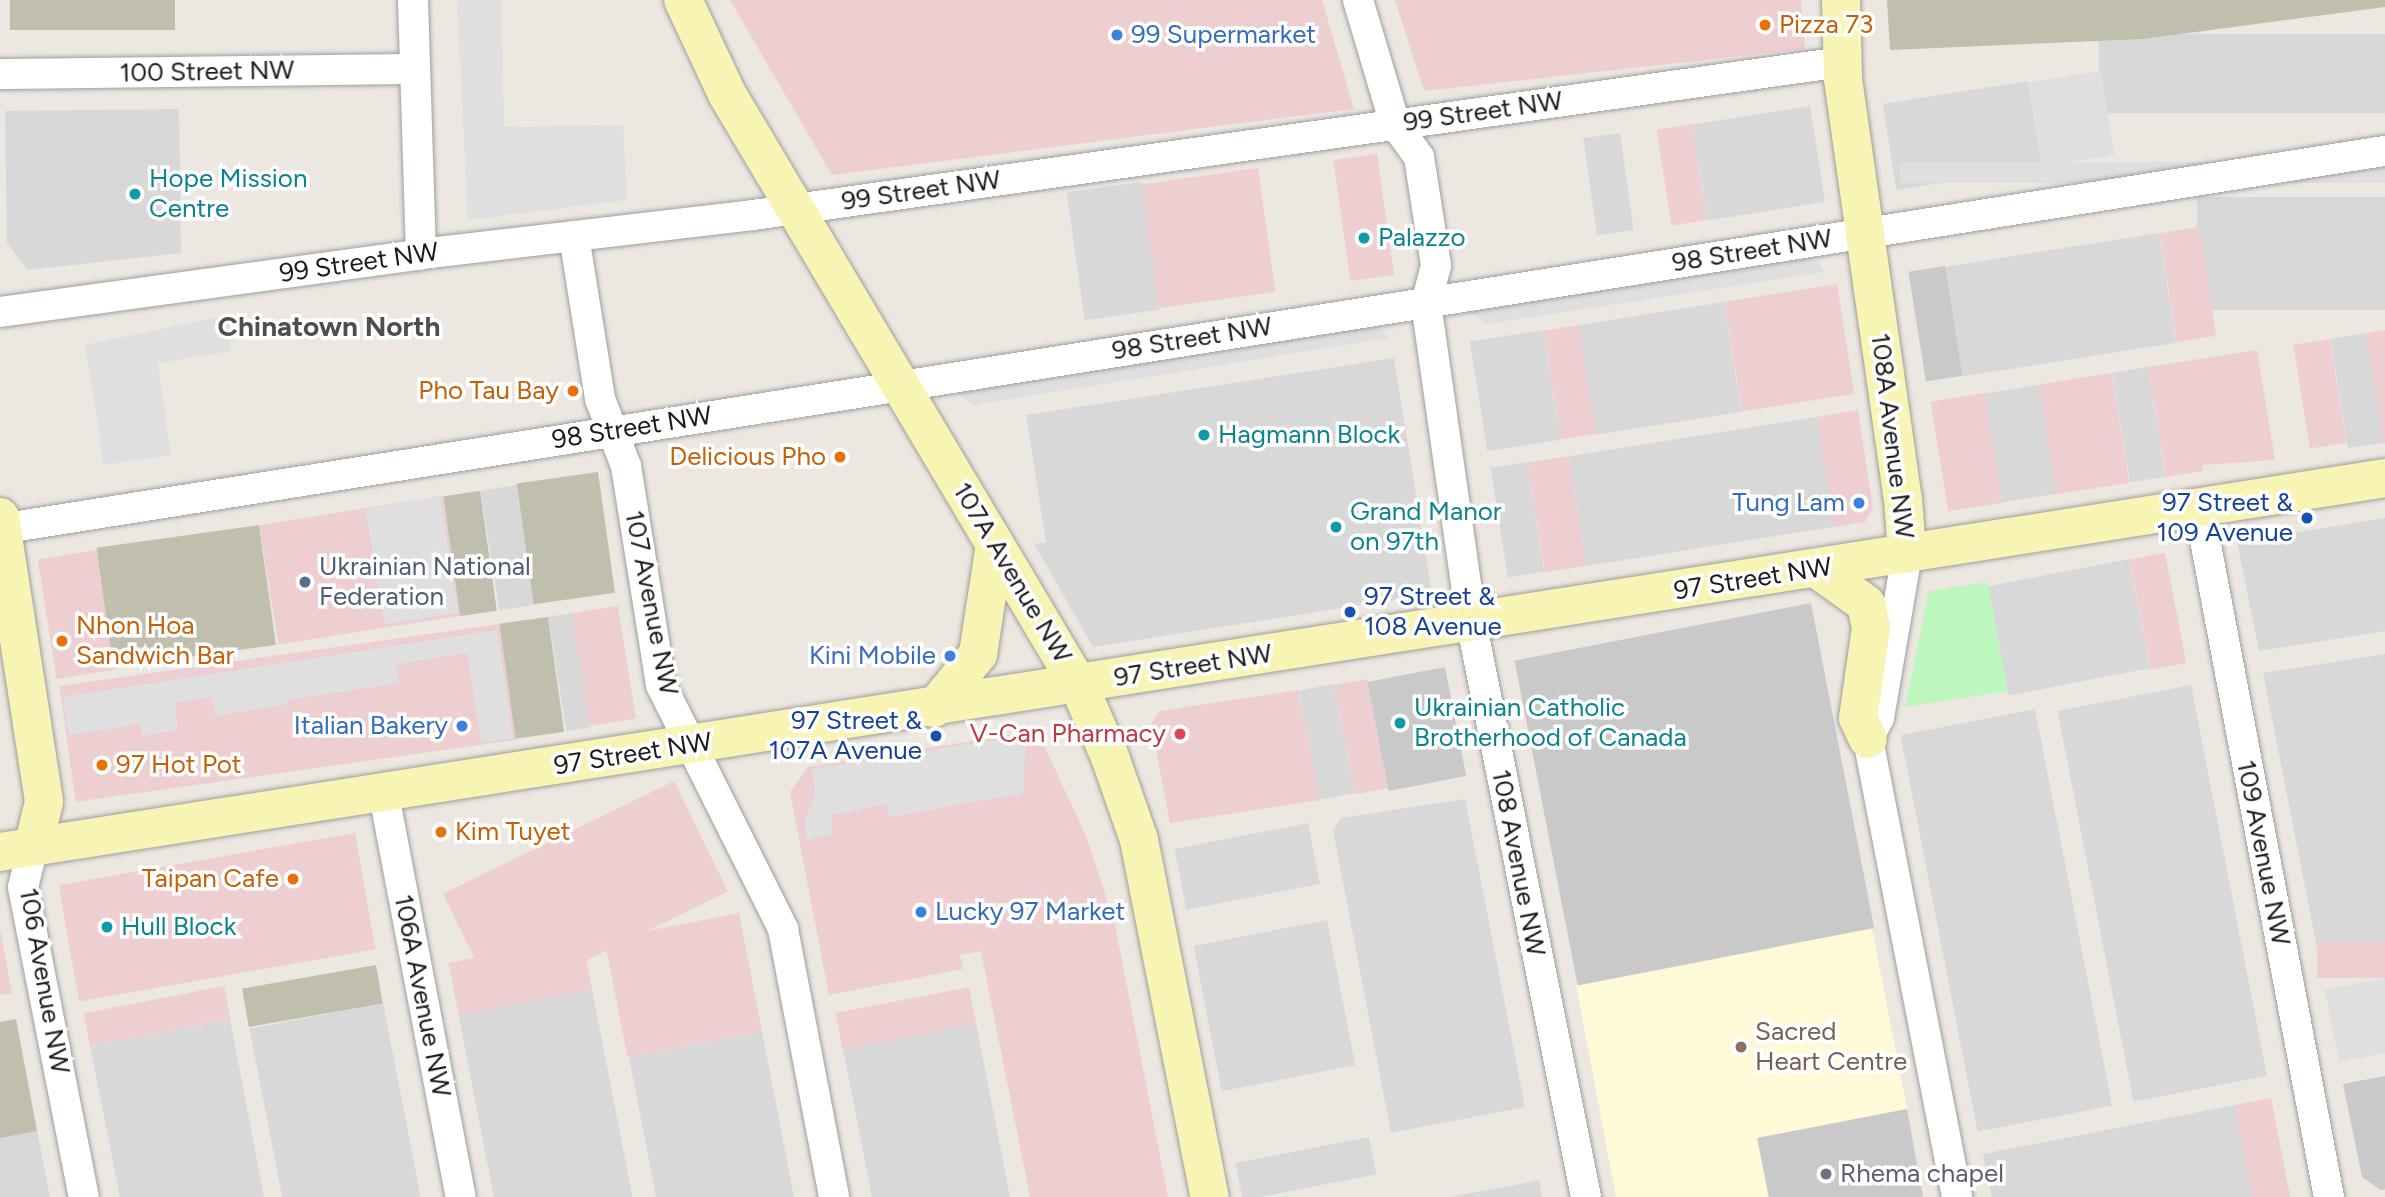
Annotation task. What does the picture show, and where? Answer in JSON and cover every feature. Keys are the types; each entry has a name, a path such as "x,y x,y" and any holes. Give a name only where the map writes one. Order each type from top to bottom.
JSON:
{"main road":[{"name":"107A Avenue NW","path":"683,0 727,94 798,209 1077,684 1127,799 1139,840 1210,1197"},
{"name":"108A Avenue NW","path":"1841,0 1842,62 1863,233 1903,498 1907,554"},
{"name":"97 Street NW","path":"17,850 384,795 2385,478"},
{"name":"106 Avenue NW","path":"1,525 44,802 17,850"},
{"path":"934,708 978,654 995,544"},
{"path":"1817,569 1866,604 1871,628 1858,718 1868,739"}],"street":[{"path":"413,0 421,254"},
{"name":"108 Avenue NW","path":"1358,0 1395,124 1419,157 1436,266 1426,303 1471,621 1586,1197"},
{"name":"99 Street NW","path":"0,312 421,254 798,209 1842,62"},
{"name":"100 Street NW","path":"0,74 414,68"},
{"name":"98 Street NW","path":"1,525 612,432 2385,151"},
{"name":"107 Avenue NW","path":"574,236 600,399 626,466 662,685 782,929 834,1197"},
{"name":"109 Avenue NW","path":"2199,508 2329,1197"},
{"name":"108A Avenue NW","path":"1868,739 1879,718 1907,554"},
{"path":"1868,739 1957,1197"},
{"name":"106A Avenue NW","path":"384,795 461,1197"},
{"name":"106 Avenue NW","path":"17,850 84,1197"}],"shaded area":[{"path":"10,0 175,0 175,30 10,30"},
{"path":"457,0 501,0 504,127 623,125 627,200 468,220"},
{"path":"730,0 1322,0 1354,109 832,175"},
{"path":"1395,0 1801,0 1805,49 1424,91"},
{"path":"1887,0 2385,0 2385,7 2143,39 1890,50"},
{"path":"2099,34 2385,34 2385,113 2099,113"},
{"path":"2101,71 2114,155 2041,167 2028,83"},
{"path":"2028,81 2042,167 1896,190 1883,104"},
{"path":"1810,106 1825,202 1708,220 1692,125"},
{"name":"Hope Mission Centre","path":"179,109 181,253 27,270 7,243 5,111"},
{"path":"1692,124 1707,220 1672,225 1656,130"},
{"path":"1620,133 1634,230 1597,235 1583,138"},
{"path":"1377,154 1394,275 1350,281 1333,160"},
{"path":"1900,162 2385,162 2385,183 1900,183"},
{"path":"1258,168 1275,292 1159,308 1141,184"},
{"path":"1141,182 1159,310 1085,320 1067,192"},
{"path":"2197,197 2385,197 2385,310 2197,310"},
{"path":"2199,227 2216,336 2177,342 2159,233"},
{"path":"2159,233 2176,343 1962,377 1945,267"},
{"path":"1812,252 1824,272 1486,324 1465,309"},
{"path":"1945,266 1962,376 1926,381 1908,272"},
{"path":"1837,284 1854,394 1742,411 1724,302"},
{"path":"1724,302 1741,412 1596,435 1579,325"},
{"path":"228,315 231,351 158,363 171,455 104,465 85,345"},
{"path":"1376,319 1388,338 974,405 953,390"},
{"path":"1579,325 1596,434 1561,439 1543,331"},
{"path":"1543,330 1560,440 1487,451 1470,342"},
{"path":"2385,330 2385,443 2383,443 2366,333"},
{"path":"2366,333 2383,443 2348,448 2330,339"},
{"path":"2330,339 2346,443 2310,448 2293,345"},
{"path":"2257,350 2275,460 2202,465 2203,471 2166,477 2148,367"},
{"path":"1394,358 1432,594 1093,647 1034,544 1046,542 1026,415"},
{"path":"2148,367 2165,477 2130,482 2112,373"},
{"path":"2112,373 2129,483 2056,494 2039,385"},
{"path":"2039,385 2056,494 2002,502 1985,394"},
{"path":"1985,393 2002,503 1948,511 1931,402"},
{"path":"1858,410 1873,509 1865,522 1834,527 1817,417"},
{"path":"1817,417 1834,527 1586,566 1569,456"},
{"path":"1569,456 1586,566 1545,572 1528,463"},
{"path":"1527,462 1544,572 1508,577 1490,468"},
{"path":"598,472 615,593 534,604 517,483"},
{"path":"517,485 536,605 499,610 480,491"},
{"path":"480,491 497,611 460,616 443,496"},
{"path":"443,496 462,616 278,645 259,525"},
{"path":"440,497 458,613 384,624 366,509"},
{"path":"2385,518 2385,631 2259,651 2237,542"},
{"path":"259,525 276,645 113,668 97,548"},
{"path":"97,550 116,670 57,679 38,559"},
{"path":"2165,553 2186,663 2151,670 2130,560"},
{"path":"2129,559 2150,668 2009,695 1988,586"},
{"path":"1811,603 1874,928 1578,986 1515,661"},
{"path":"618,606 636,719 589,726 572,613"},
{"path":"572,613 590,728 566,731 548,617"},
{"path":"548,617 564,732 516,739 499,624"},
{"path":"500,624 516,740 76,802 59,686"},
{"path":"497,630 513,738 481,743 467,653 396,664 399,683 288,700 288,704 215,716 212,697 175,703 178,730 142,736 140,724 69,735 63,697"},
{"path":"2385,654 2385,940 2318,953 2263,673"},
{"name":"Ukrainian Catholic Brotherhood of Canada","path":"1445,667 1466,776 1389,791 1367,682"},
{"path":"1367,679 1388,788 1356,794 1335,685"},
{"path":"1334,684 1355,793 1320,800 1299,691"},
{"path":"2191,685 2267,1076 2133,1102 2057,711"},
{"path":"1298,690 1320,800 1170,823 1151,724 1160,711"},
{"path":"2035,709 2112,1106 1978,1132 1901,735"},
{"path":"1029,732 1042,741 1086,836 1115,925 1168,1197 1030,1197 981,951 960,955 963,969 829,995 790,792 808,767"},
{"path":"1026,735 1023,793 890,817 887,804 831,815 833,834 807,840 804,823 815,793 812,769"},
{"path":"674,781 728,892 497,1004 443,894"},
{"path":"1465,799 1525,1107 1391,1133 1333,830 1341,818"},
{"path":"1308,823 1320,884 1186,910 1174,849"},
{"path":"355,833 375,949 79,1001 59,885"},
{"path":"739,913 762,1031 627,1057 605,939"},
{"path":"1327,920 1355,1065 1222,1091 1193,946"},
{"name":"Sacred Heart Centre","path":"1872,928 1907,1109 1758,1138 1768,1197 1616,1197 1576,985"},
{"path":"0,929 12,993 0,995"},
{"path":"582,937 592,989 459,1015 448,963"},
{"path":"2317,940 2385,940 2385,978 2317,978"},
{"path":"376,965 383,1003 249,1027 242,989"},
{"path":"2385,978 2385,1053 2339,1062 2325,990"},
{"path":"224,986 230,1018 90,1046 84,1013"},
{"path":"969,987 976,1023 843,1049 835,1013"},
{"path":"592,989 632,1197 494,1197 458,1015"},
{"path":"383,1003 421,1196 282,1197 249,1029"},
{"path":"16,1019 37,1131 0,1138 0,1022"},
{"path":"230,1019 264,1197 120,1197 90,1046"},
{"path":"976,1023 1010,1197 872,1197 843,1049"},
{"path":"762,1031 794,1197 656,1197 629,1057"},
{"path":"2385,1076 2385,1189 2381,1190 2362,1177 2343,1084"},
{"path":"2271,1098 2290,1197 2253,1197 2235,1105"},
{"path":"2235,1105 2253,1197 1992,1197 1983,1154"},
{"path":"1907,1109 1923,1197 1769,1197 1757,1138"},
{"path":"37,1131 50,1197 0,1197 0,1138"},
{"path":"1369,1137 1376,1174 1259,1197 1242,1197 1235,1163"},
{"path":"1539,1180 1542,1197 1450,1197 1525,1183"}],"green space":[{"path":"1987,582 2008,691 1905,707 1929,591"}],"place":[{"name":"Pizza 73","path":"1765,25"},
{"name":"99 Supermarket","path":"1117,35"},
{"name":"Hope Mission Centre","path":"135,194"},
{"name":"Palazzo","path":"1364,238"},
{"name":"Pho Tau Bay","path":"573,391"},
{"name":"Hagmann Block","path":"1204,435"},
{"name":"Delicious Pho","path":"840,457"},
{"name":"Tung Lam","path":"1859,503"},
{"name":"97 Street & 109 Avenue","path":"2307,518"},
{"name":"Grand Manor on 97th","path":"1336,527"},
{"name":"Ukrainian National Federation","path":"305,582"},
{"name":"97 Street & 108 Avenue","path":"1350,612"},
{"name":"Nhon Hoa Sandwich Bar","path":"62,641"},
{"name":"Kini Mobile","path":"950,656"},
{"name":"Ukrainian Catholic Brotherhood of Canada","path":"1400,723"},
{"name":"Italian Bakery","path":"462,726"},
{"name":"V-Can Pharmacy","path":"1180,734"},
{"name":"97 Street & 107A Avenue","path":"936,736"},
{"name":"97 Hot Pot","path":"102,765"},
{"name":"Kim Tuyet","path":"441,832"},
{"name":"Taipan Cafe","path":"293,879"},
{"name":"Lucky 97 Market","path":"921,912"},
{"name":"Hull Block","path":"107,927"},
{"name":"Sacred Heart Centre","path":"1741,1047"},
{"name":"Rhema chapel","path":"1826,1174"}],"district":[{"name":"Chinatown North","path":"329,326"}]}
